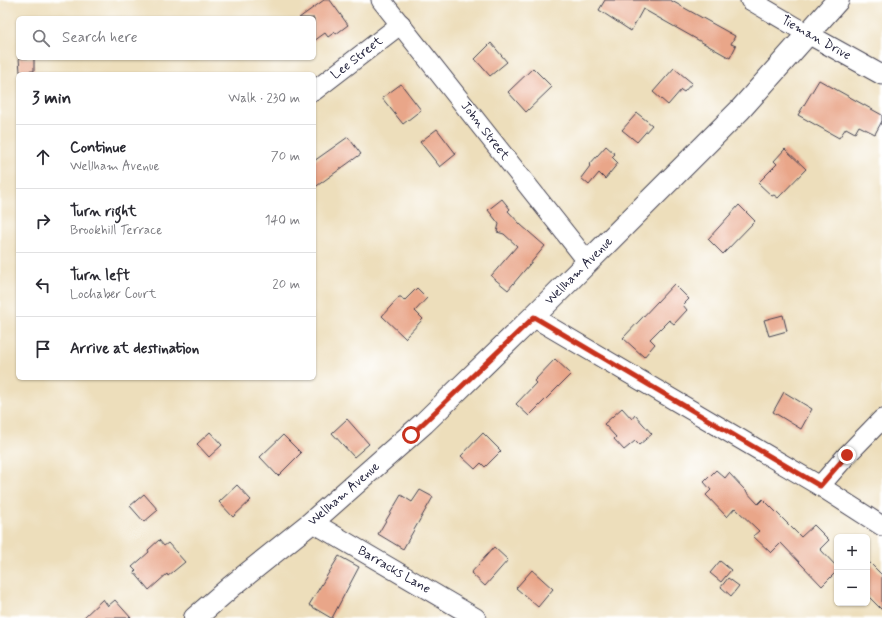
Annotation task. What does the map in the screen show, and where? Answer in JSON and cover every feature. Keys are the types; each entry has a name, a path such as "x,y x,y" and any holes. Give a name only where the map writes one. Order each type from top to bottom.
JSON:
{"street":[{"name":"John Street","path":"381,0 588,262"},
{"name":"Tieman Drive","path":"750,0 882,75"},
{"name":"Wellham Avenue","path":"195,618 232,586 312,522 411,435 534,317 740,110 838,0"},
{"name":"Lee Street","path":"316,89 400,24"},
{"path":"534,317 820,486 882,526"},
{"path":"820,486 847,455 882,419"},
{"name":"Barracks Lane","path":"312,522 476,618"}],"building":[{"path":"324,0 330,0 348,25 336,34 335,32 328,37 325,33 316,40 316,16 302,16"},
{"path":"605,0 670,0 735,36 731,44 736,46 730,58 643,9 631,31 599,10"},
{"path":"491,43 507,62 490,76 475,59"},
{"path":"19,60 34,60 34,71 20,72"},
{"path":"533,68 552,87 526,112 508,92"},
{"path":"674,68 692,83 684,92 681,90 668,105 653,92"},
{"path":"819,80 882,115 882,121 875,134 859,126 855,133 846,128 839,138 798,115"},
{"path":"401,84 421,110 403,124 382,98"},
{"path":"637,113 652,125 637,142 622,130"},
{"path":"437,129 456,154 440,167 420,142"},
{"path":"348,137 361,154 316,187 316,160"},
{"path":"606,146 615,154 612,157 618,163 605,179 599,173 589,185 581,178 590,166 589,165"},
{"path":"785,149 806,169 778,198 774,195 772,196 758,183 777,164 774,161"},
{"path":"502,199 510,209 508,211 521,225 545,246 508,290 491,276 517,246 504,234 497,232 499,224 488,210"},
{"path":"739,205 755,221 723,254 708,239"},
{"path":"674,284 689,299 683,305 687,310 674,324 669,320 650,339 655,344 644,357 623,338"},
{"path":"417,288 427,298 415,311 423,319 405,338 382,316 399,297 401,297 404,301"},
{"path":"783,315 787,331 769,336 764,320"},
{"path":"555,359 571,374 529,416 516,404 536,383 534,381"},
{"path":"784,392 812,409 801,429 773,412"},
{"path":"622,408 632,419 635,415 652,434 639,445 635,441 624,450 614,439 616,437 604,424"},
{"path":"347,419 369,444 354,457 332,433"},
{"path":"210,432 222,445 209,457 197,444"},
{"path":"483,433 501,451 485,467 481,463 475,469 461,456"},
{"path":"283,435 301,453 278,476 260,457"},
{"path":"716,470 725,478 729,473 758,504 763,499 801,537 814,525 829,540 820,549 834,564 834,574 822,586 781,543 771,553 753,536 759,531 735,508 727,517 706,495 711,490 704,482"},
{"path":"237,485 251,500 233,517 219,502"},
{"path":"420,490 433,497 403,549 378,534 401,495 412,502"},
{"path":"144,494 158,510 144,522 130,506"},
{"path":"159,540 164,546 168,543 185,562 168,576 167,574 149,590 134,572 136,571 132,567 149,552 148,550"},
{"path":"494,547 508,560 485,586 471,573"},
{"path":"339,556 359,567 331,618 309,605"},
{"path":"720,561 731,570 721,582 710,573"},
{"path":"870,563 882,575 882,610 870,598"},
{"path":"532,570 553,589 538,607 516,588"},
{"path":"728,578 739,586 731,596 721,587"},
{"path":"103,599 108,606 115,600 131,618 83,618"}],"route":[{"path":"411,435 534,317 820,486 847,455"}]}
